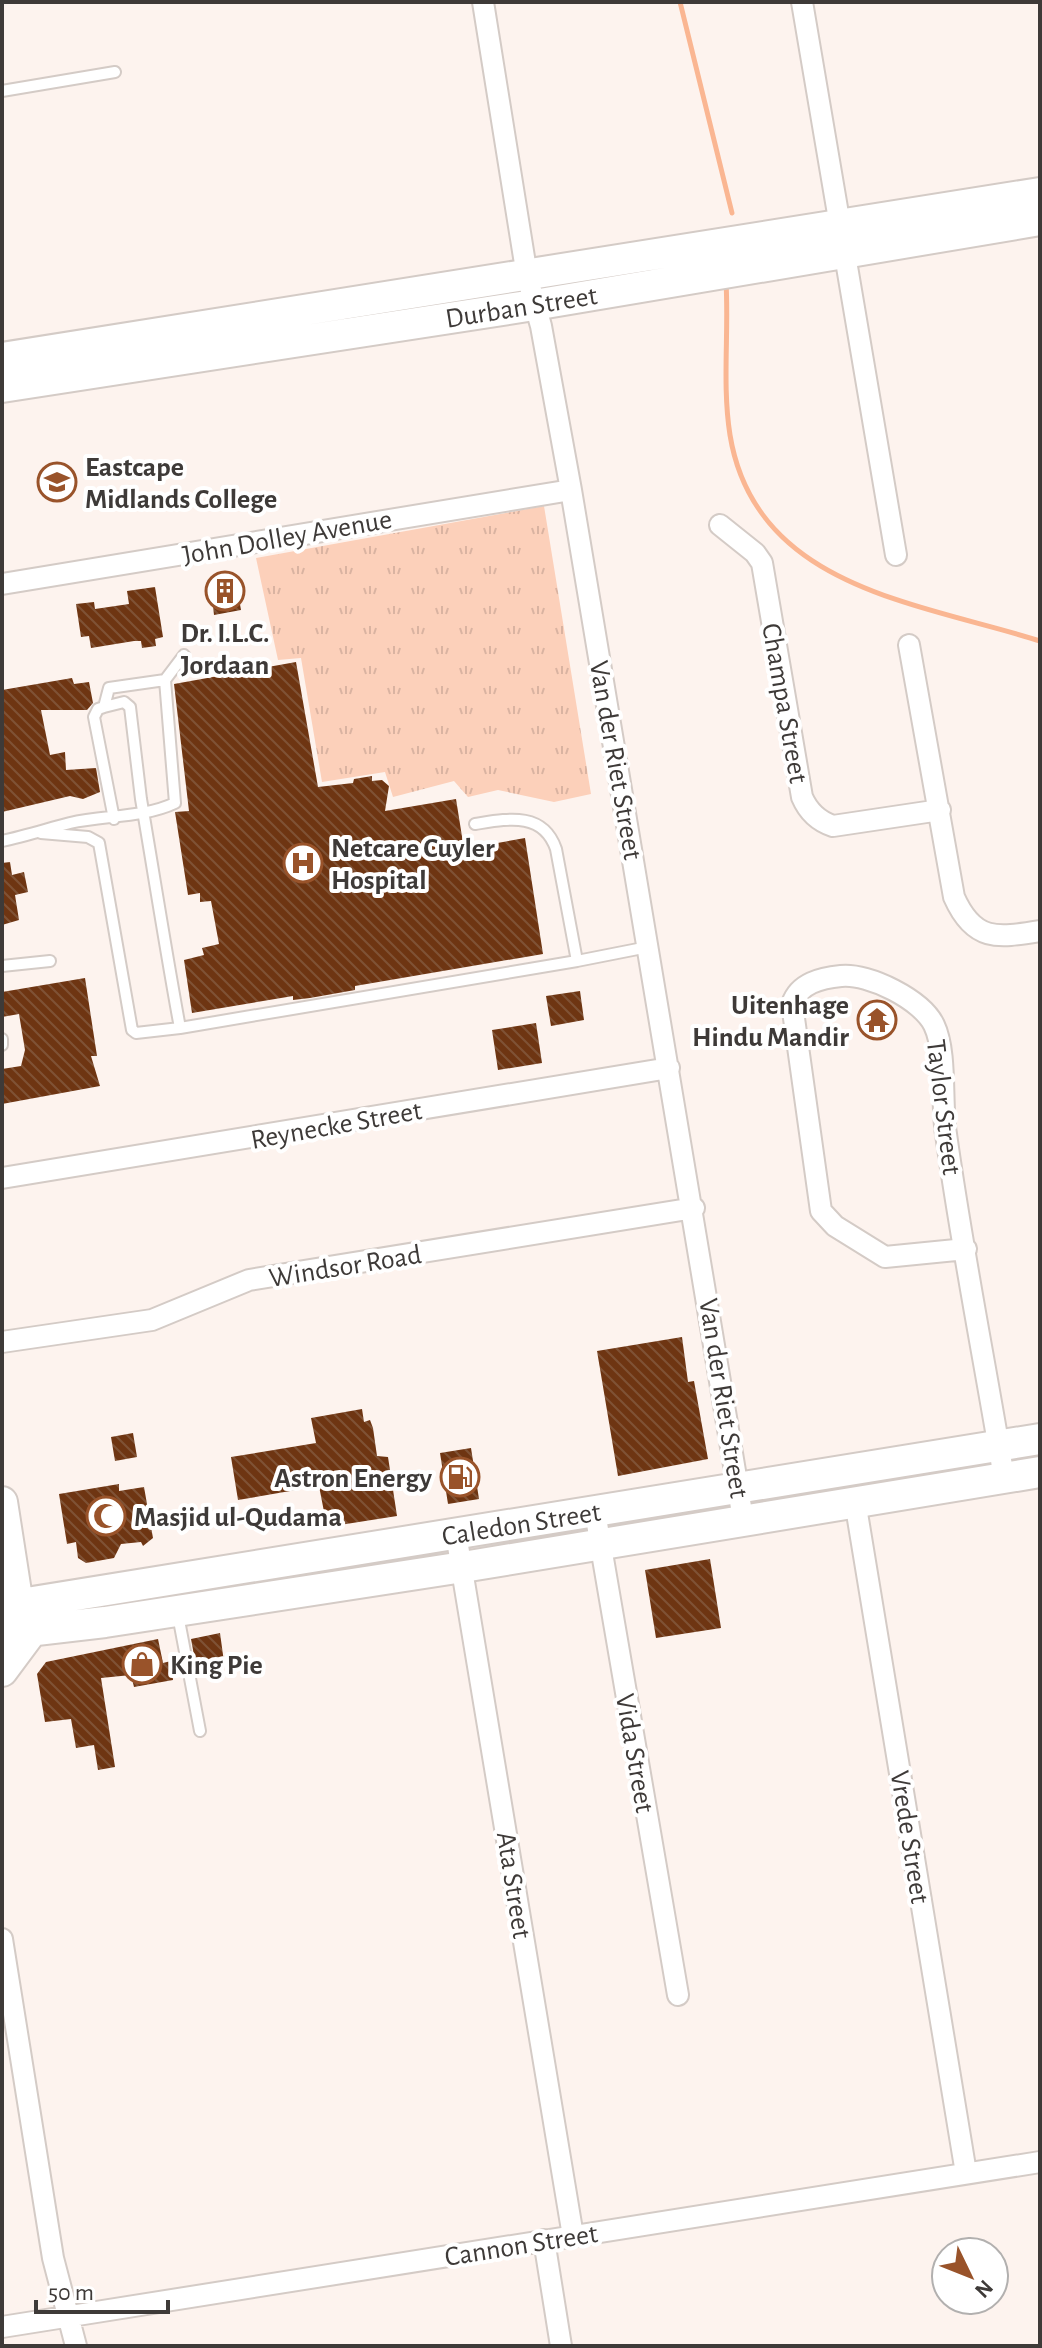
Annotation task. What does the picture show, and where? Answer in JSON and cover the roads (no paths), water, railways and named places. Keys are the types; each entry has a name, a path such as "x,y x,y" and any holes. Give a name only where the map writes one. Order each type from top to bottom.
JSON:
{"main road":[{"name":"Durban Street","path":"2,387 530,290 841,239 1040,193"},
{"name":"Durban Street","path":"841,239 1040,220"},
{"name":"Durban Street","path":"2,358 530,290"},
{"name":"Caledon Street","path":"10,1625 456,1534 1040,1439"},
{"name":"Caledon Street","path":"10,1625 177,1611 1040,1472"},
{"path":"2,1502 10,1625 2,1671"}],"street":[{"name":"Van der Riet Street","path":"483,2 530,290 571,490 694,1208 743,1519"},
{"path":"802,2 896,555"},
{"name":"John Dolley Avenue","path":"2,584 571,490"},
{"name":"Champa Street","path":"720,525 755,553 762,563 802,797 807,808 821,821 833,826 940,810"},
{"path":"909,645 954,897 966,919 991,935 1008,937 1040,931"},
{"name":"Taylor Street","path":"966,1249 885,1257 835,1226 821,1211 792,1004 795,995 809,984 833,977 864,977 883,984 914,1005 935,1027 945,1133 966,1249 1004,1478"},
{"name":"Reynecke Street","path":"2,1178 669,1068"},
{"name":"Windsor Road","path":"2,1342 152,1320 249,1280 694,1208"},
{"name":"Vrede Street","path":"855,1501 966,2173"},
{"name":"Vida Street","path":"595,1512 678,1995"},
{"name":"Ata Street","path":"456,1534 573,2236"},
{"path":"2,1939 53,2258 76,2346"},
{"name":"Cannon Street","path":"2,2327 1040,2162"},
{"path":"544,2240 561,2346"}],"lane":[{"path":"2,91 115,72"},
{"path":"2,841 71,823 114,819 167,806 177,799 165,680 184,655"},
{"path":"104,707 109,688 165,680"},
{"path":"114,819 94,717 98,709 124,702 130,707 143,810 180,1028"},
{"path":"475,824 521,819 537,823 548,832 556,849 577,961"},
{"path":"41,833 88,837 99,843 132,1030 136,1033 648,947"},
{"path":"2,966 50,961"},
{"path":"2,1039 2,1045"},
{"path":"177,1611 200,1731"}],"waterway":[{"path":"680,2 732,213"},
{"path":"726,282 726,397 730,435 746,486 772,526 807,557 849,581 896,599 1040,641"}],"place":[{"name":"Eastcape Midlands College","path":"57,482"},
{"name":"Dr. I.L.C. Jordaan","path":"225,591"},
{"name":"Netcare Cuyler Hospital","path":"303,863"},
{"name":"Uitenhage Hindu Mandir","path":"877,1020"},
{"name":"Astron Energy","path":"460,1477"},
{"name":"Masjid ul-Qudama","path":"106,1516"},
{"name":"King Pie","path":"142,1664"}]}
